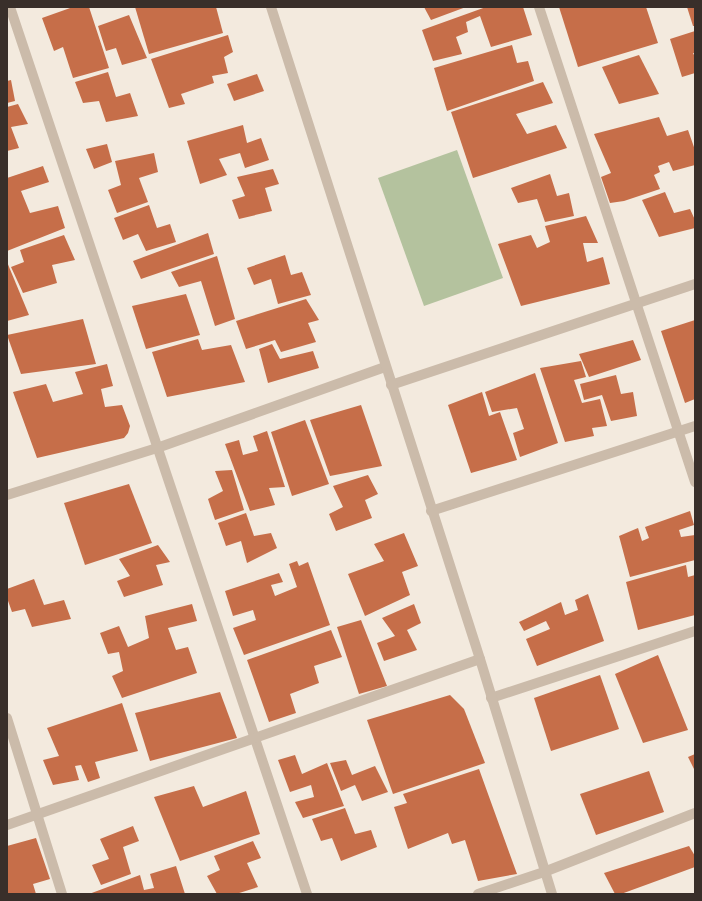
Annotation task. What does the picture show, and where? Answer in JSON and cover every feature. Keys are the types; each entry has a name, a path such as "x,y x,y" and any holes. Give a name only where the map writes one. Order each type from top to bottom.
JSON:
{"street":[{"path":"10,7 307,894"},
{"path":"271,7 431,511 480,659 544,872 552,894"},
{"path":"539,7 695,482"},
{"path":"391,385 695,284"},
{"path":"7,495 157,448 385,367"},
{"path":"431,511 695,426"},
{"path":"491,698 695,631"},
{"path":"7,825 480,659"},
{"path":"7,718 62,894"},
{"path":"478,894 544,872 695,813"}],"green space":[{"path":"457,150 503,278 424,306 378,178"}],"building":[{"path":"73,7 89,7 109,68 73,78 63,47 54,51 42,18"},
{"path":"135,7 216,7 223,33 149,54"},
{"path":"424,7 466,7 431,20"},
{"path":"486,7 523,7 532,35 491,47 480,16 466,22 468,32 456,37 462,54 433,61 422,30"},
{"path":"559,7 646,7 658,43 578,67"},
{"path":"687,7 695,7 695,26 693,26"},
{"path":"129,15 147,58 122,65 116,48 106,51 98,26"},
{"path":"695,31 695,53 693,53 695,57 695,73 682,77 670,39"},
{"path":"228,35 233,52 224,57 228,73 212,76 214,83 181,94 185,104 169,108 151,59"},
{"path":"512,45 517,63 528,61 534,81 447,111 434,68"},
{"path":"639,55 659,94 619,104 602,67"},
{"path":"108,72 116,97 130,93 138,116 106,122 99,101 83,103 75,82"},
{"path":"257,74 264,91 234,101 227,84"},
{"path":"11,80 15,101 7,103 7,81"},
{"path":"543,82 553,103 516,114 527,134 556,125 567,148 473,178 451,112"},
{"path":"18,104 28,124 11,127 19,148 7,151 7,107"},
{"path":"659,117 667,136 688,130 695,150 695,165 673,171 669,162 658,166 660,172 654,175 660,189 624,201 610,203 601,177 611,173 594,134"},
{"path":"243,125 247,143 261,138 269,160 245,168 240,153 219,159 227,175 200,184 187,141"},
{"path":"107,144 112,162 94,169 86,149"},
{"path":"154,153 158,172 139,178 148,202 117,213 108,190 121,185 115,161"},
{"path":"43,166 49,182 21,191 30,213 58,206 65,228 7,251 7,178"},
{"path":"273,169 279,184 265,188 272,211 239,219 232,200 245,196 237,177"},
{"path":"550,174 557,196 569,193 574,216 545,222 537,199 518,203 511,188"},
{"path":"665,192 674,213 690,209 695,220 695,228 659,237 642,200"},
{"path":"149,205 157,228 170,224 176,242 146,251 138,234 123,240 114,218"},
{"path":"586,216 598,243 583,243 587,262 603,257 610,284 521,306 498,244 531,235 537,248 550,242 545,226"},
{"path":"208,233 214,254 141,279 133,261"},
{"path":"64,235 75,260 52,265 57,283 23,293 11,267 24,262 20,250"},
{"path":"285,255 291,275 302,272 311,295 278,304 271,279 254,285 247,268"},
{"path":"217,256 235,319 215,326 201,281 179,287 171,272"},
{"path":"7,262 29,315 7,321"},
{"path":"186,294 200,335 146,349 132,306"},
{"path":"306,299 319,320 308,323 316,342 281,352 275,340 246,349 236,321"},
{"path":"83,319 96,364 21,374 7,335"},
{"path":"695,320 695,399 685,403 661,331"},
{"path":"198,339 202,350 231,345 245,382 167,397 152,352"},
{"path":"633,340 641,360 589,377 579,354"},
{"path":"272,344 280,359 313,351 319,368 268,383 259,349"},
{"path":"581,361 586,377 574,380 582,403 600,399 607,426 592,428 594,436 565,442 540,368"},
{"path":"107,364 113,386 101,389 105,407 122,405 130,426 128,433 124,438 37,458 13,392 46,384 53,402 83,394 75,372"},
{"path":"535,373 558,443 520,457 513,433 524,429 517,408 492,412 485,392"},
{"path":"616,375 621,394 633,392 637,416 611,421 602,395 584,400 580,384"},
{"path":"482,392 489,416 500,412 517,460 471,473 448,405"},
{"path":"361,405 382,466 330,476 310,420"},
{"path":"305,420 329,484 292,496 271,432"},
{"path":"267,431 285,487 269,488 275,505 250,511 225,444 239,440 243,455 258,451 253,436"},
{"path":"232,470 244,510 215,520 208,499 223,491 215,471"},
{"path":"368,475 378,494 365,500 372,518 336,531 329,514 343,507 333,486"},
{"path":"129,484 152,543 85,565 64,503"},
{"path":"690,511 694,525 679,530 681,537 695,535 695,560 630,577 619,536 638,528 642,541 649,538 645,527"},
{"path":"246,513 254,536 271,533 277,548 247,563 241,541 226,546 218,523"},
{"path":"404,533 418,566 402,572 410,595 365,616 348,574 384,561 374,544"},
{"path":"158,545 170,562 156,565 163,585 124,597 117,581 130,576 119,559"},
{"path":"297,561 299,566 308,562 330,625 244,655 233,628 256,620 253,610 233,616 225,591 279,573 283,582 271,585 275,596 297,587 289,564"},
{"path":"686,565 688,577 695,575 695,615 638,630 626,582"},
{"path":"34,579 44,605 64,600 71,619 32,627 25,609 12,612 7,598 7,589"},
{"path":"588,594 604,641 537,666 526,639 550,629 546,621 524,631 519,622 561,602 565,615 578,610 575,600"},
{"path":"192,604 197,621 168,628 176,650 188,647 197,673 122,698 112,676 123,671 119,652 108,654 100,633 119,626 128,647 149,638 145,616"},
{"path":"414,604 421,623 407,630 417,650 384,661 377,643 395,636 382,618"},
{"path":"361,620 387,686 359,694 337,627"},
{"path":"331,630 342,657 314,666 319,683 290,694 296,713 269,722 247,660"},
{"path":"658,655 688,730 643,743 615,674"},
{"path":"600,675 619,729 551,751 534,698"},
{"path":"220,692 237,738 150,761 135,713"},
{"path":"450,695 464,709 485,763 393,794 367,720"},
{"path":"122,703 138,751 95,762 100,778 88,782 81,765 75,766 79,780 53,785 43,760 59,756 47,728"},
{"path":"695,754 695,771 688,757"},
{"path":"295,755 302,774 327,763 344,806 303,818 295,802 314,797 311,785 290,792 278,760"},
{"path":"346,760 352,775 375,766 388,792 362,801 355,785 341,791 330,763"},
{"path":"479,769 517,874 478,881 465,840 452,844 448,833 408,849 394,807 407,803 403,794"},
{"path":"649,771 664,812 596,835 580,794"},
{"path":"194,786 203,807 246,791 260,834 180,861 154,797"},
{"path":"345,808 355,834 371,830 377,847 341,861 332,838 321,841 312,819"},
{"path":"133,826 139,841 123,847 131,874 101,885 92,865 109,859 100,839"},
{"path":"36,838 50,879 33,884 36,894 7,894 7,846"},
{"path":"253,841 261,858 247,863 258,887 236,894 217,894 207,876 220,870 214,856"},
{"path":"689,846 695,856 695,867 621,894 615,894 604,873"},
{"path":"176,866 185,894 89,894 140,875 144,890 154,888 150,874"}]}
